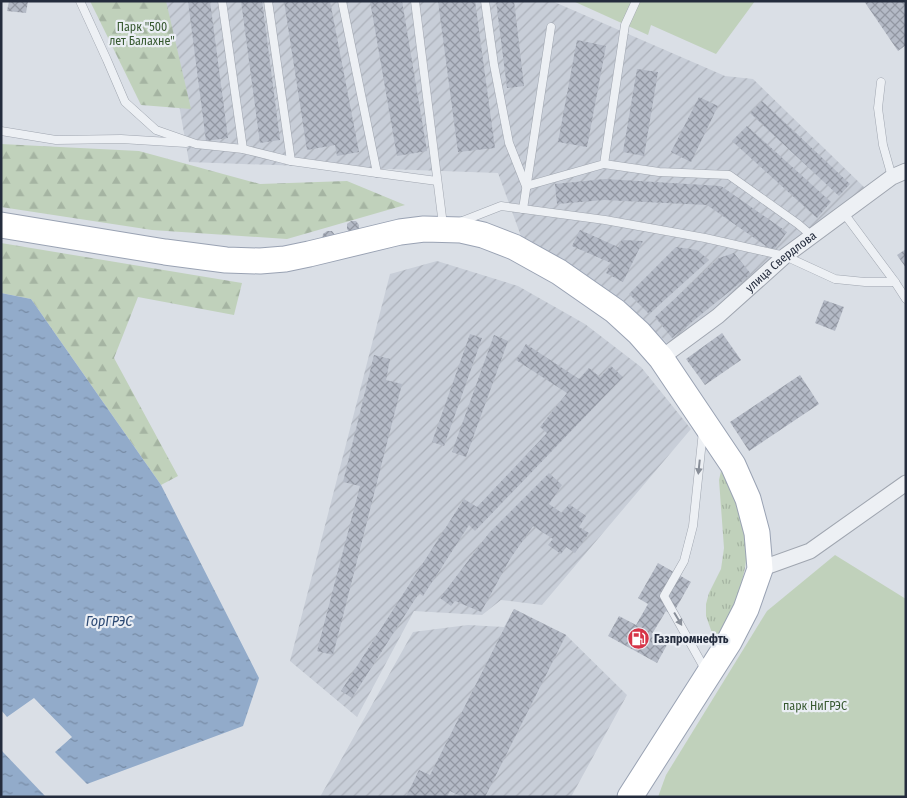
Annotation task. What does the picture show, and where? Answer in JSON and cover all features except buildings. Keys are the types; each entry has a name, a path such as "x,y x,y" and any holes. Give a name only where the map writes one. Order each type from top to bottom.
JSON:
{"main road":[{"path":"1,226 226,260 260,261 309,254 400,232 424,229 461,230 483,235 514,247 559,272 615,311 639,333 661,358 734,465 748,499 757,533 760,569 746,609 728,642 630,797"}],"street":[{"name":"улица Свердлова","path":"661,358 718,316 785,256 843,212 899,174"},
{"path":"760,569 810,551 906,483"}],"lane":[{"path":"80,1 108,60 125,102 156,130 196,144"},
{"path":"222,1 243,149"},
{"path":"268,1 291,160"},
{"path":"342,1 377,173"},
{"path":"416,1 443,229 501,206 605,220 705,238 785,256 835,279 895,282"},
{"path":"485,1 494,65 509,143 526,186"},
{"path":"604,164 624,25 636,1"},
{"path":"523,209 551,27"},
{"path":"881,82 878,108 883,146 899,174"},
{"path":"1,131 56,140 121,139 243,149 291,160 437,181"},
{"path":"526,186 604,164 659,172 729,175 812,236"},
{"path":"843,212 906,299"},
{"path":"704,419 693,526 684,561 664,596 708,675"}],"shaded area":[{"path":"161,1 552,1 725,76 753,79 866,189 670,346 623,300 522,239 498,173 189,162"},
{"path":"437,261 518,286 585,324 641,367 691,429 542,605 501,600 482,615 414,611 357,717 290,661 390,274"},
{"path":"514,609 566,635 627,695 571,797 320,797 413,632 468,625 504,627"}],"green space":[{"name":"Парк \"500 лет Балахне\"","path":"90,1 166,1 191,109 141,105"},
{"path":"573,1 755,1 716,54 651,25 648,35"},
{"path":"1,144 139,151 260,184 347,181 405,205 287,239 152,230 1,207"},
{"path":"1,243 242,283 234,315 138,297 114,358 178,476 161,485 31,299 1,293"},
{"path":"721,471 734,495 743,518 747,555 739,591 716,644 706,616 706,604 709,593 721,569 724,548 719,480"},
{"name":"парк НиГРЭС","path":"835,555 906,599 906,797 658,797 666,775 767,611"}],"water":[{"name":"ГорГРЭС","path":"1,293 31,299 161,485 259,678 243,726 87,784 55,752 72,737 34,698 7,717 1,710"},
{"path":"1,750 46,797 1,797"}],"place":[{"name":"Газпромнефть","path":"638,639"}]}
